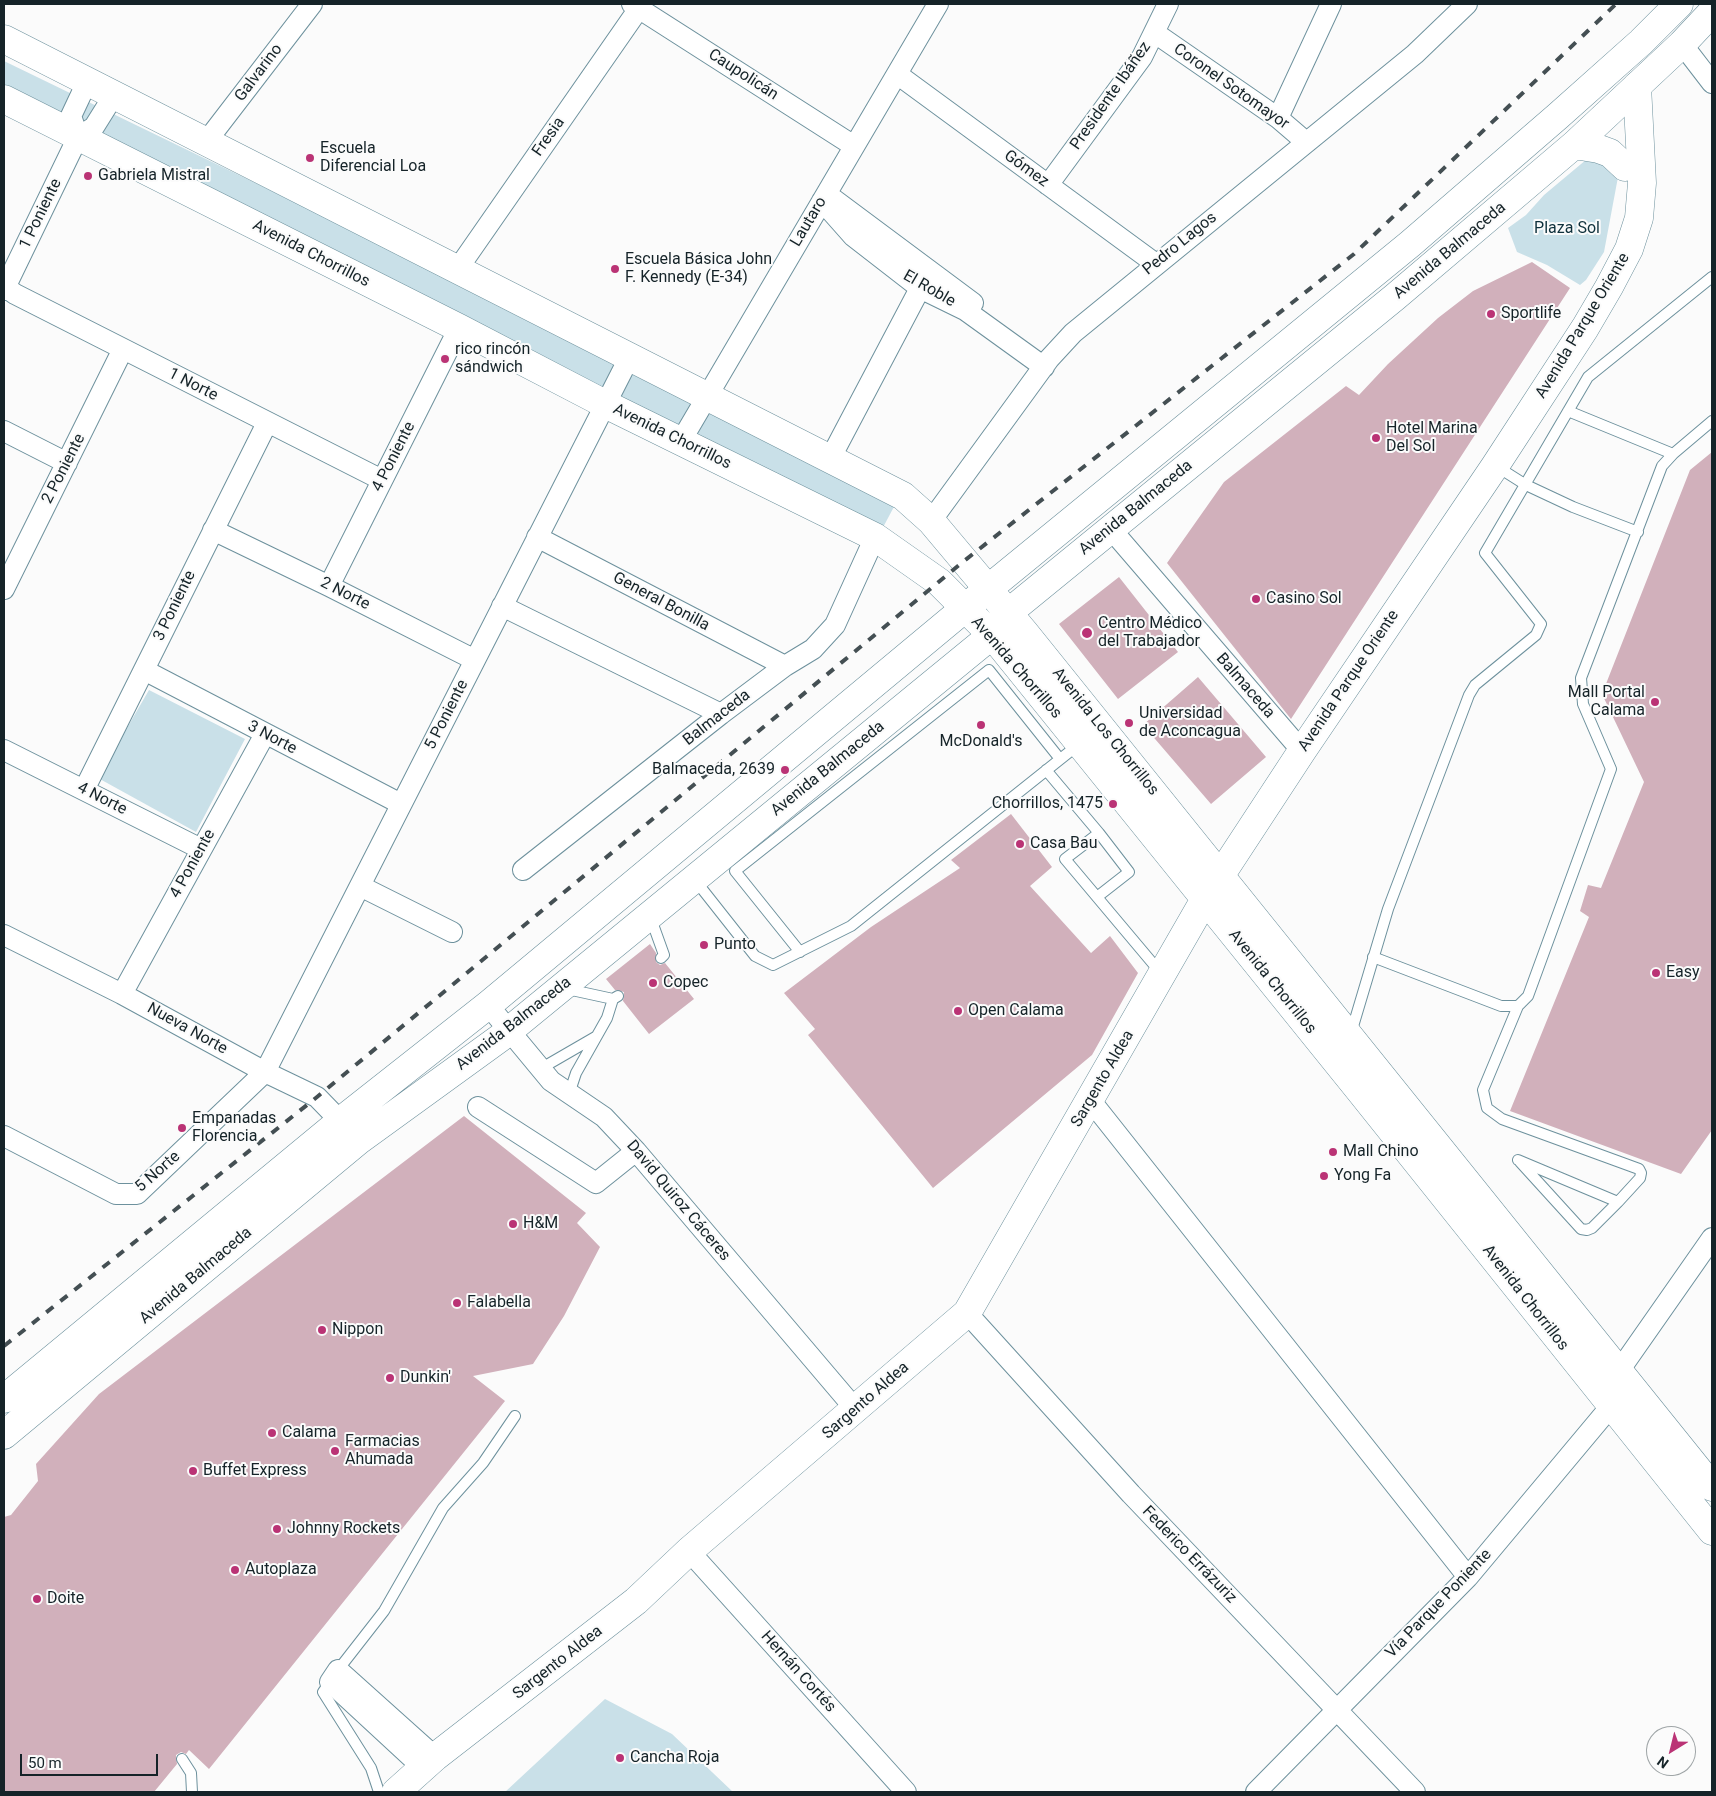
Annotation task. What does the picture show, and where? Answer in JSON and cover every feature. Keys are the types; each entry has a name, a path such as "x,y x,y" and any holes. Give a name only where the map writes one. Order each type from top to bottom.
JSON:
{"main road":[{"path":"1613,67 1678,4"},
{"path":"1628,94 1682,44 1712,12"},
{"path":"4,39 903,496 931,521 988,589"},
{"name":"Avenida Parque Oriente","path":"1205,899 1586,328 1636,234 1640,218 1642,183 1628,94 1613,67"},
{"name":"Avenida Balmaceda","path":"4,1399 342,1120 488,1005 988,589 1410,244 1613,67"},
{"name":"Avenida Parque Oriente","path":"1495,466 1592,295 1610,254 1621,216 1628,94"},
{"name":"Avenida Balmaceda","path":"4,1435 358,1141 510,1030 992,635 1008,613 1395,297 1574,145 1628,94"},
{"name":"Avenida Chorrillos","path":"4,99 78,138 459,328 605,404 875,537 939,582 992,635 1070,751 1205,899 1619,1371 1712,1487"},
{"path":"1574,145 1599,149 1610,153 1625,168"},
{"name":"Avenida Los Chorrillos","path":"988,589 1220,876"},
{"name":"Avenida Chorrillos","path":"1220,876 1350,1038 1428,1154 1611,1406 1712,1531"},
{"name":"Sargento Aldea","path":"396,1792 429,1762 636,1601 689,1551 967,1314 1091,1101 1205,899"}],"street":[{"name":"Galvarino","path":"206,142 312,4"},
{"name":"Lautaro","path":"681,441 938,4"},
{"name":"Presidente Ibáñez","path":"1048,185 1142,57 1168,4"},
{"path":"1278,118 1331,4"},
{"name":"Pedro Lagos","path":"931,521 1046,363 1073,333 1415,54 1467,4"},
{"name":"Caupolicán","path":"638,5 854,146"},
{"name":"Fresia","path":"457,270 638,5"},
{"name":"Coronel Sotomayor","path":"1155,33 1278,118 1306,142"},
{"path":"1682,44 1712,83"},
{"name":"Gómez","path":"897,74 1156,264"},
{"path":"78,138 71,116 88,82"},
{"name":"1 Poniente","path":"4,288 78,138 94,127 114,95"},
{"name":"El Roble","path":"824,197 853,236 925,280 965,310 1046,363"},
{"path":"830,459 925,280"},
{"name":"1 Norte","path":"4,288 382,480"},
{"name":"4 Poniente","path":"329,586 459,328"},
{"name":"2 Poniente","path":"4,589 123,349"},
{"name":"5 Poniente","path":"265,1072 629,358"},
{"name":"3 Poniente","path":"84,790 267,422"},
{"path":"4,431 67,463"},
{"name":"Balmaceda","path":"1110,528 1302,751"},
{"name":"2 Norte","path":"213,530 475,660"},
{"name":"General Bonilla","path":"537,537 785,666"},
{"name":"Balmaceda","path":"523,870 721,714 785,666 813,649 835,624 875,537"},
{"path":"502,606 721,714"},
{"name":"3 Norte","path":"144,670 401,804"},
{"name":"4 Poniente","path":"122,994 265,734"},
{"name":"4 Norte","path":"4,750 201,849"},
{"path":"360,886 452,932"},
{"name":"Nueva Norte","path":"4,935 122,994 265,1072 317,1098 342,1120 358,1141"},
{"name":"David Quiroz Cáceres","path":"488,1005 540,1069 569,1094 604,1117 636,1151 856,1410"},
{"name":"5 Norte","path":"4,1136 116,1194 137,1194 265,1072"},
{"path":"1091,1101 1468,1577"},
{"path":"478,1107 596,1183 636,1151"},
{"path":"1619,1371 1712,1238"},
{"name":"Federico Errázuriz","path":"967,1314 1131,1494 1416,1792"},
{"name":"Vía Parque Poniente","path":"1256,1792 1468,1577 1611,1406"},
{"name":"Hernán Cortés","path":"689,1551 906,1792"},
{"path":"334,1676 429,1762"}],"lane":[{"path":"1350,1038 1388,909 1469,695 1475,685 1536,635 1541,624 1485,553 1588,377 1712,277"},
{"path":"1568,411 1673,454"},
{"path":"1618,1202 1518,1160 1581,1229 1587,1230 1592,1228 1618,1202 1640,1178 1642,1173 1639,1169 1502,1119 1487,1108 1483,1090 1518,1006 1528,996 1611,770 1583,704 1580,678 1662,466 1673,454 1712,421"},
{"path":"1495,466 1526,485 1574,507 1638,532"},
{"path":"694,879 755,956 773,965 800,952 851,926 1070,751 988,670 735,871 800,952"},
{"path":"1046,770 1129,872 1098,897"},
{"path":"1099,833 1065,858 1163,975"},
{"path":"650,915 664,955 661,958"},
{"path":"1373,957 1501,1006 1518,1006"},
{"path":"562,987 616,997 598,1036 576,1073 569,1094"},
{"path":"540,1069 598,1036"},
{"path":"380,1792 371,1768 323,1692 384,1612 443,1508 483,1463 515,1416"},
{"path":"182,1759 191,1773 192,1792"}],"green space":[{"path":"4,61 373,240 896,503 880,533 4,88"},
{"name":"Plaza Sol","path":"1593,154 1618,177 1604,252 1586,280 1580,285 1547,265 1517,252 1508,228 1526,215 1544,195"},
{"path":"149,690 245,739 196,832 98,778"},
{"name":"Cancha Roja","path":"605,1699 672,1734 733,1792 505,1792"}],"building":[{"name":"Hotel Marina Del Sol","path":"1532,262 1570,288 1291,719 1167,563 1224,482 1346,386 1359,395 1388,364 1438,318 1473,291"},
{"path":"1712,452 1712,1130 1681,1174 1510,1111 1589,917 1580,911 1588,885 1601,888 1644,782 1602,694 1690,470"},
{"path":"1119,577 1178,652 1118,699 1059,624"},
{"path":"1198,677 1266,757 1211,804 1143,725"},
{"name":"Open Calama","path":"1011,814 1052,867 1030,886 1091,953 1110,936 1138,973 1092,1055 933,1188 808,1035 815,1029 784,993 871,927 960,868 951,860"},
{"path":"650,944 656,953 656,962 660,965 665,963 694,999 649,1034 623,1001 624,992 615,990 606,979"},
{"name":"Calama","path":"464,1116 586,1213 577,1223 600,1247 564,1316 533,1364 473,1376 505,1401 209,1769 189,1750 186,1754 181,1752 176,1755 177,1764 154,1792 4,1792 4,1517 11,1515 38,1481 36,1464 99,1394"}],"railway":[{"path":"4,1346 317,1097 964,561 1354,254 1616,4"}],"place":[{"name":"Escuela Diferencial Loa","path":"310,158"},
{"name":"Gabriela Mistral","path":"88,176"},
{"name":"Escuela Básica John F. Kennedy (E-34)","path":"615,269"},
{"name":"Sportlife","path":"1491,314"},
{"name":"rico rincón sándwich","path":"445,359"},
{"name":"Hotel Marina Del Sol","path":"1376,438"},
{"name":"Casino Sol","path":"1256,599"},
{"name":"Centro Médico del Trabajador","path":"1087,633"},
{"name":"Mall Portal Calama","path":"1655,702"},
{"name":"Universidad de Aconcagua","path":"1129,723"},
{"name":"McDonald's","path":"981,725"},
{"name":"Balmaceda, 2639","path":"785,770"},
{"name":"Chorrillos, 1475","path":"1113,804"},
{"name":"Casa Bau","path":"1020,844"},
{"name":"Punto","path":"704,945"},
{"name":"Easy","path":"1656,973"},
{"name":"Copec","path":"653,983"},
{"name":"Open Calama","path":"958,1011"},
{"name":"Empanadas Florencia","path":"182,1128"},
{"name":"Mall Chino","path":"1333,1152"},
{"name":"Yong Fa","path":"1324,1176"},
{"name":"H&M","path":"513,1224"},
{"name":"Falabella","path":"457,1303"},
{"name":"Nippon","path":"322,1330"},
{"name":"Dunkin'","path":"390,1378"},
{"name":"Calama","path":"272,1433"},
{"name":"Farmacias Ahumada","path":"335,1451"},
{"name":"Buffet Express","path":"193,1471"},
{"name":"Johnny Rockets","path":"277,1529"},
{"name":"Autoplaza","path":"235,1570"},
{"name":"Doite","path":"37,1599"},
{"name":"Cancha Roja","path":"620,1758"}]}
